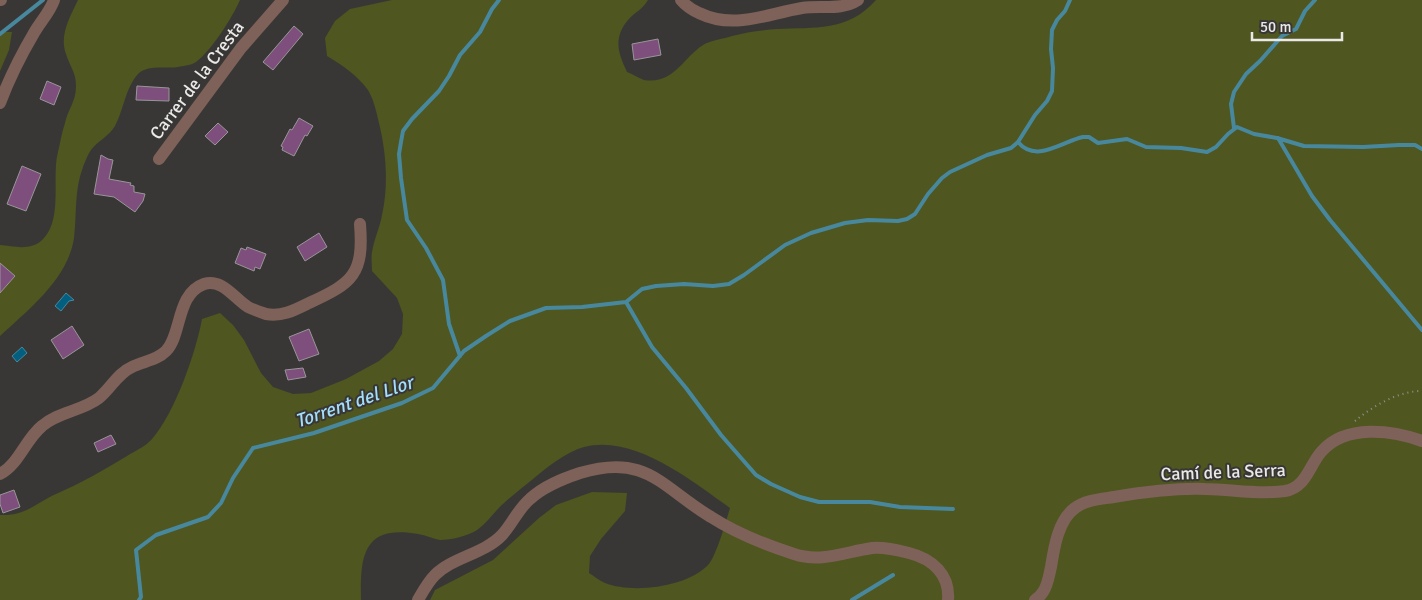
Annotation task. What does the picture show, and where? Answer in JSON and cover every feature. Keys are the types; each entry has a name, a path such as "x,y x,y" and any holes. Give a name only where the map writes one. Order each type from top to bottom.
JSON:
{"street":[{"path":"0,103 21,56 54,0"},
{"name":"Carrer de la Cresta","path":"159,159 241,48 283,0"},
{"path":"681,0 685,6 704,16 740,22 803,8 842,7 858,0"},
{"path":"0,474 10,468 42,426 63,414 90,404 108,390 122,373 131,367 160,356 167,350 172,343 185,304 200,286 210,283 219,284 248,307 275,315 299,309 346,284 360,259 360,224"},
{"name":"Camí de la Serra","path":"1035,600 1048,583 1056,543 1065,519 1073,509 1082,503 1121,495 1191,488 1264,492 1288,490 1303,482 1321,452 1342,436 1370,432 1397,434 1422,441"},
{"path":"418,600 429,582 440,571 502,536 521,507 540,490 569,477 611,466 639,471 660,480 700,510 724,524 795,555 825,558 874,548 888,548 918,555 936,566 944,574 947,583 948,600"}],"path":[{"path":"1342,436 1356,420 1384,401 1414,391 1422,391"}],"green space":[{"path":"78,0 240,0 221,33 196,62 178,67 147,69 138,74 127,93 115,126 91,150 83,167 77,193 74,238 64,267 45,293 0,336 0,245 21,247 31,246 41,241 48,233 55,211 56,162 66,118 76,92 75,77 66,54 64,40 66,26"},
{"path":"392,0 648,0 623,27 618,46 627,72 644,80 654,80 670,75 696,50 710,42 755,31 830,26 842,23 854,18 876,0 1422,0 1422,600 430,600 435,590 493,560 556,505 592,492 627,493 625,511 601,539 590,556 589,573 599,580 630,588 659,586 687,579 699,573 708,565 717,547 730,508 662,462 623,447 603,445 584,447 570,452 557,460 507,500 481,527 469,534 440,540 400,532 386,534 376,539 369,546 364,557 361,600 0,600 0,515 17,514 30,509 150,442 169,414 183,382 190,365 202,319 220,313 233,325 244,340 261,373 273,387 293,394 311,393 346,379 379,361 393,349 402,334 403,314 397,298 372,271 372,252 381,220 386,179 381,131 368,90 349,71 327,56 325,38 335,21 350,9"},
{"path":"0,32 12,32 9,50 0,71"}],"water":[{"path":"66,293 74,300 69,301 61,311 55,306"},
{"path":"22,347 27,353 17,362 12,356"}],"building":[{"path":"294,26 303,34 273,70 263,62"},
{"path":"658,39 661,55 634,60 632,44"},
{"path":"47,81 61,87 54,105 40,99"},
{"path":"137,86 169,88 169,101 136,100"},
{"path":"299,118 313,126 307,136 305,135 294,156 282,150 283,147 281,146 290,129 292,130"},
{"path":"218,123 228,132 215,145 205,136"},
{"path":"101,155 113,160 109,179 131,183 130,185 134,186 134,192 145,194 143,201 135,212 114,197 94,194"},
{"path":"22,166 41,174 26,211 7,204"},
{"path":"319,233 327,247 305,261 297,247"},
{"path":"247,247 266,254 260,269 255,267 254,271 235,263 241,248 246,250"},
{"path":"0,263 15,276 0,293"},
{"path":"72,326 84,345 63,359 51,340"},
{"path":"309,329 319,354 299,361 289,337"},
{"path":"303,368 306,377 288,380 285,370"},
{"path":"111,435 116,444 98,452 94,443"},
{"path":"14,490 20,507 3,513 0,495"}],"waterway":[{"path":"0,34 43,0"},
{"path":"460,356 449,324 443,280 426,248 407,220 399,154 403,131 439,91 460,55 480,32 499,0"},
{"name":"Torrent del Llor","path":"139,600 141,597 136,550 156,535 208,517 221,503 233,478 253,448 314,433 402,403 433,388 464,351 486,336 510,321 546,308 582,307 626,302 642,289 656,286 684,284 713,286 729,284 785,245 811,233 845,223 868,220 898,221 907,219 915,214 928,194 950,172 987,155 1011,148 1018,142 1052,91 1052,30 1070,0"},
{"path":"1234,128 1231,104 1234,92 1246,74 1282,36 1296,29 1305,11 1315,0"},
{"path":"1018,142 1025,148 1041,151 1083,137 1089,137 1098,143 1127,139 1146,147 1181,148 1207,152 1216,147 1237,127 1254,134 1304,146 1363,147 1415,145 1422,149"},
{"path":"1278,138 1312,196 1422,330"},
{"path":"626,302 652,347 721,435 756,475 800,497 819,502 870,502 900,507 953,509"},
{"path":"852,600 893,575"}]}
